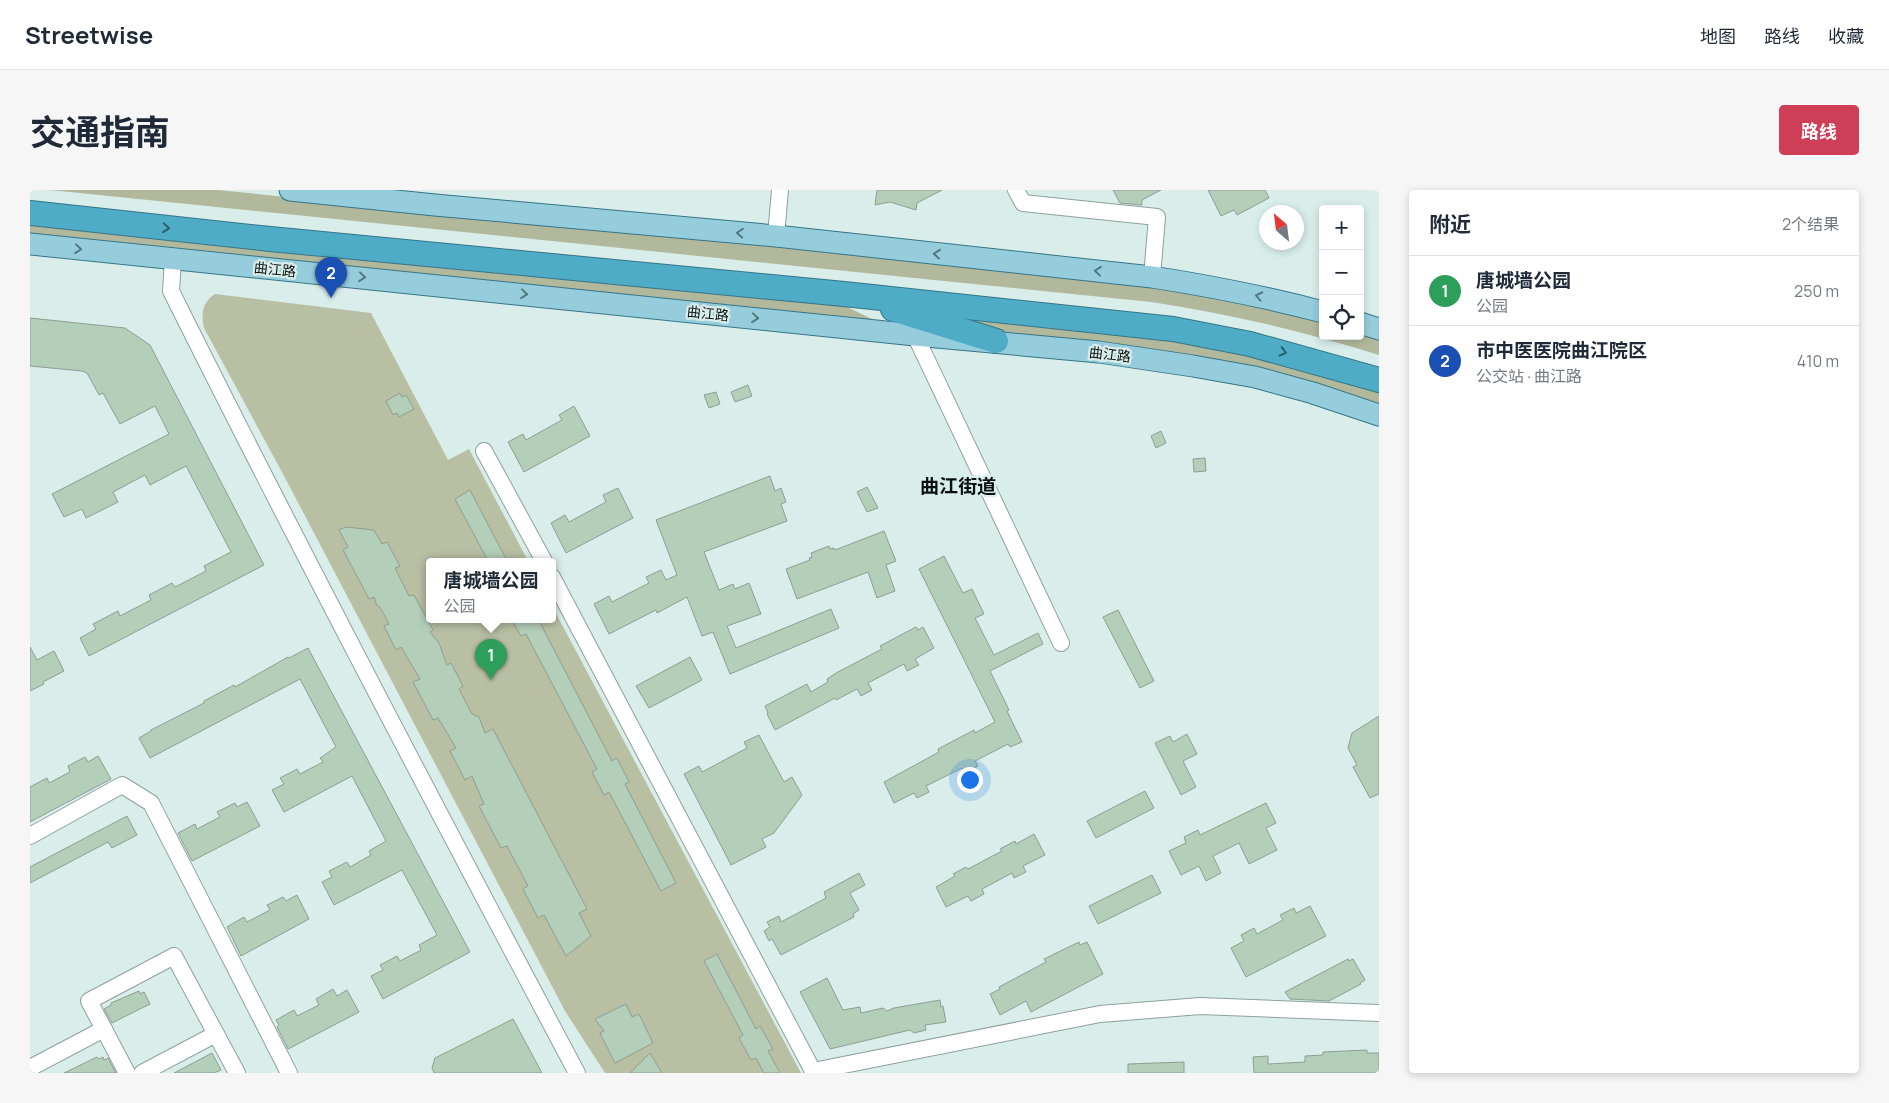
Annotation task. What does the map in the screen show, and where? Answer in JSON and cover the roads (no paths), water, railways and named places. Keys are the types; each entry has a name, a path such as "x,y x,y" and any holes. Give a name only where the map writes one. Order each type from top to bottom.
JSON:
{"highway":[{"path":"30,198 1176,315 1244,326 1306,341 1379,364"},
{"path":"30,213 270,239 844,294 1173,329 1250,344 1379,380"},
{"path":"844,294 996,341"}],"main road":[{"path":"290,190 776,236 1152,277 1208,285 1319,311"},
{"name":"曲江路","path":"30,244 915,335 996,341 1108,354 1255,377 1313,393 1379,415"},
{"path":"1364,324 1379,329"}],"street":[{"path":"776,236 780,190"},
{"path":"1016,190 1023,203 1157,217 1152,277"},
{"path":"173,259 171,291 175,300 402,743 577,1073"},
{"path":"915,335 1061,643"},
{"path":"484,451 542,558"},
{"path":"556,585 814,1072 1100,1014 1200,1006 1379,1013"},
{"path":"30,836 122,785 151,803 289,1073"},
{"path":"127,1073 89,1001 174,956 237,1073"},
{"path":"30,1068 104,1029"},
{"path":"142,1073 216,1034"}],"place":[{"name":"市中医医院曲江院区","path":"331,298"},
{"name":"唐城墙公园","path":"491,680"}],"district":[{"name":"曲江街道","path":"958,486"}]}
